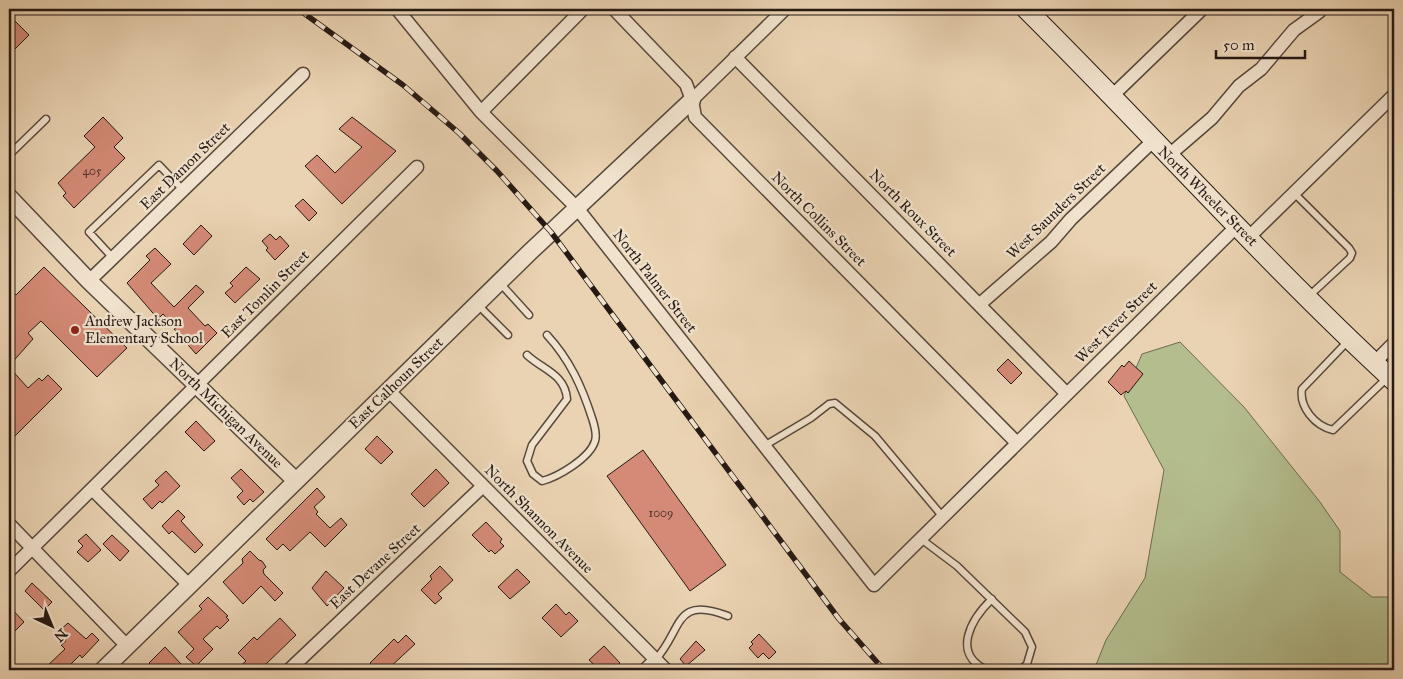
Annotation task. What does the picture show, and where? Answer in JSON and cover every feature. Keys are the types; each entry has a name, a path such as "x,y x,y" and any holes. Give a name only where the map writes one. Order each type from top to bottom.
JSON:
{"main road":[{"name":"North Wheeler Street","path":"1026,9 1112,96 1153,141 1374,363 1392,378"}],"street":[{"name":"North Palmer Street","path":"397,9 480,112 577,208 874,585"},
{"path":"480,112 583,9"},
{"name":"North Collins Street","path":"614,9 686,84 692,100 695,117 1017,443"},
{"path":"692,100 785,9"},
{"path":"1112,96 1202,9"},
{"path":"1168,156 1212,118 1239,86 1261,69 1294,30 1319,12"},
{"name":"North Roux Street","path":"735,57 1067,394"},
{"name":"East Damon Street","path":"89,281 303,74"},
{"name":"West Tever Street","path":"874,585 1067,394 1244,231 1294,192 1394,95"},
{"name":"East Calhoun Street","path":"104,670 499,282 692,100"},
{"name":"West Saunders Street","path":"980,304 1051,242 1071,219 1153,141"},
{"name":"East Tomlin Street","path":"9,571 417,167"},
{"name":"North Michigan Avenue","path":"9,197 89,281 296,481"},
{"path":"1374,363 1394,343"},
{"name":"North Shannon Avenue","path":"388,390 666,670"},
{"name":"East Devane Street","path":"289,670 483,486"},
{"path":"92,490 189,585"},
{"path":"9,524 128,646"},
{"path":"645,670 656,659"}],"lane":[{"path":"9,155 46,119"},
{"path":"114,258 89,232 159,165 184,190"},
{"path":"1294,192 1352,253 1350,258 1308,297"},
{"path":"499,282 529,314"},
{"path":"477,304 508,335"},
{"path":"527,355 560,378 566,388 567,399 532,445 527,461 533,474 542,481 556,478 576,463 588,452 596,440 594,426 578,378 562,351 547,335"},
{"path":"1350,339 1302,389 1300,399 1307,413 1323,426 1333,430 1392,378"},
{"path":"764,446 811,418 828,404 836,403 875,436 943,517"},
{"path":"921,539 958,566 1025,632 1032,646 1027,664 1021,670"},
{"path":"987,670 977,666 966,651 966,637 984,607 992,599"},
{"path":"656,659 663,651 675,626 691,611 704,608 728,616"}],"green space":[{"path":"1180,342 1244,407 1320,502 1340,531 1340,572 1372,597 1394,597 1394,670 1094,670 1106,640 1145,578 1164,470 1124,396 1142,354"}],"building":[{"path":"9,15 29,35 15,49 9,42"},
{"path":"103,117 123,138 114,147 125,158 74,208 63,196 66,193 58,183 95,147 84,136"},
{"path":"352,117 396,151 342,204 305,166 317,155 335,173 362,147 339,129"},
{"path":"303,199 317,213 309,221 295,206"},
{"path":"201,225 212,236 194,255 183,244"},
{"path":"270,234 276,240 280,236 289,246 275,260 266,250 268,248 262,241"},
{"path":"155,248 171,264 151,283 174,307 196,285 204,292 188,308 205,326 208,324 217,333 196,354 163,314 158,319 127,283 150,260 146,256"},
{"path":"44,267 127,348 97,377 41,321 28,333 33,339 9,366 9,288 16,295"},
{"path":"246,267 260,279 235,303 225,293 233,286 230,283"},
{"path":"1008,359 1022,373 1011,384 997,370"},
{"path":"1129,361 1143,374 1128,393 1126,391 1121,395 1108,382 1122,365 1124,367"},
{"path":"9,367 28,388 39,378 42,381 48,375 62,389 9,442"},
{"path":"196,421 215,441 204,451 185,432"},
{"path":"377,436 393,452 381,464 365,449"},
{"path":"643,450 726,565 690,591 607,476"},
{"path":"241,469 264,492 253,502 250,499 244,505 237,497 243,491 231,478"},
{"path":"436,469 449,483 424,507 411,494"},
{"path":"166,471 180,486 162,503 160,501 152,509 143,499 159,485 155,481"},
{"path":"317,488 325,497 314,507 318,512 316,514 330,528 341,518 347,525 325,547 310,532 290,551 283,544 277,550 266,539"},
{"path":"178,510 185,517 181,521 203,545 195,553 172,531 169,534 162,526"},
{"path":"486,522 502,539 500,542 504,546 495,554 491,550 489,552 472,535"},
{"path":"86,534 101,550 88,562 77,552 83,546 78,541"},
{"path":"112,535 129,551 120,561 103,544"},
{"path":"250,551 262,561 266,567 263,570 264,574 283,593 275,601 261,586 243,604 223,582 243,563 242,559"},
{"path":"440,566 453,580 438,594 442,598 435,604 421,590 432,579 430,576"},
{"path":"517,569 530,582 510,599 498,587"},
{"path":"326,571 344,588 327,606 312,588"},
{"path":"32,583 52,602 44,610 25,591"},
{"path":"208,597 228,616 226,617 229,620 220,629 217,626 203,639 213,649 196,666 186,657 194,649 178,632 202,609 199,606"},
{"path":"556,604 566,615 569,612 578,621 561,637 542,618"},
{"path":"9,606 24,622 9,637"},
{"path":"280,618 296,635 263,667 260,664 253,670 236,670 246,661 238,653 254,637 257,640"},
{"path":"68,623 86,639 92,633 99,640 82,658 80,655 65,670 43,670 65,649 61,645 66,641 58,632"},
{"path":"759,634 776,652 769,659 763,653 758,658 749,648 753,644 751,642"},
{"path":"406,635 415,644 387,670 377,670 370,663 394,639 398,643"},
{"path":"696,641 705,650 686,666 680,659"},
{"path":"604,646 620,663 613,670 600,670 589,660"},
{"path":"165,647 182,665 176,670 156,670 149,663"}],"railway":[{"path":"298,9 403,85 459,133 497,171 551,232 839,619 884,670"}],"place":[{"name":"Andrew Jackson Elementary School","path":"75,330"}]}
